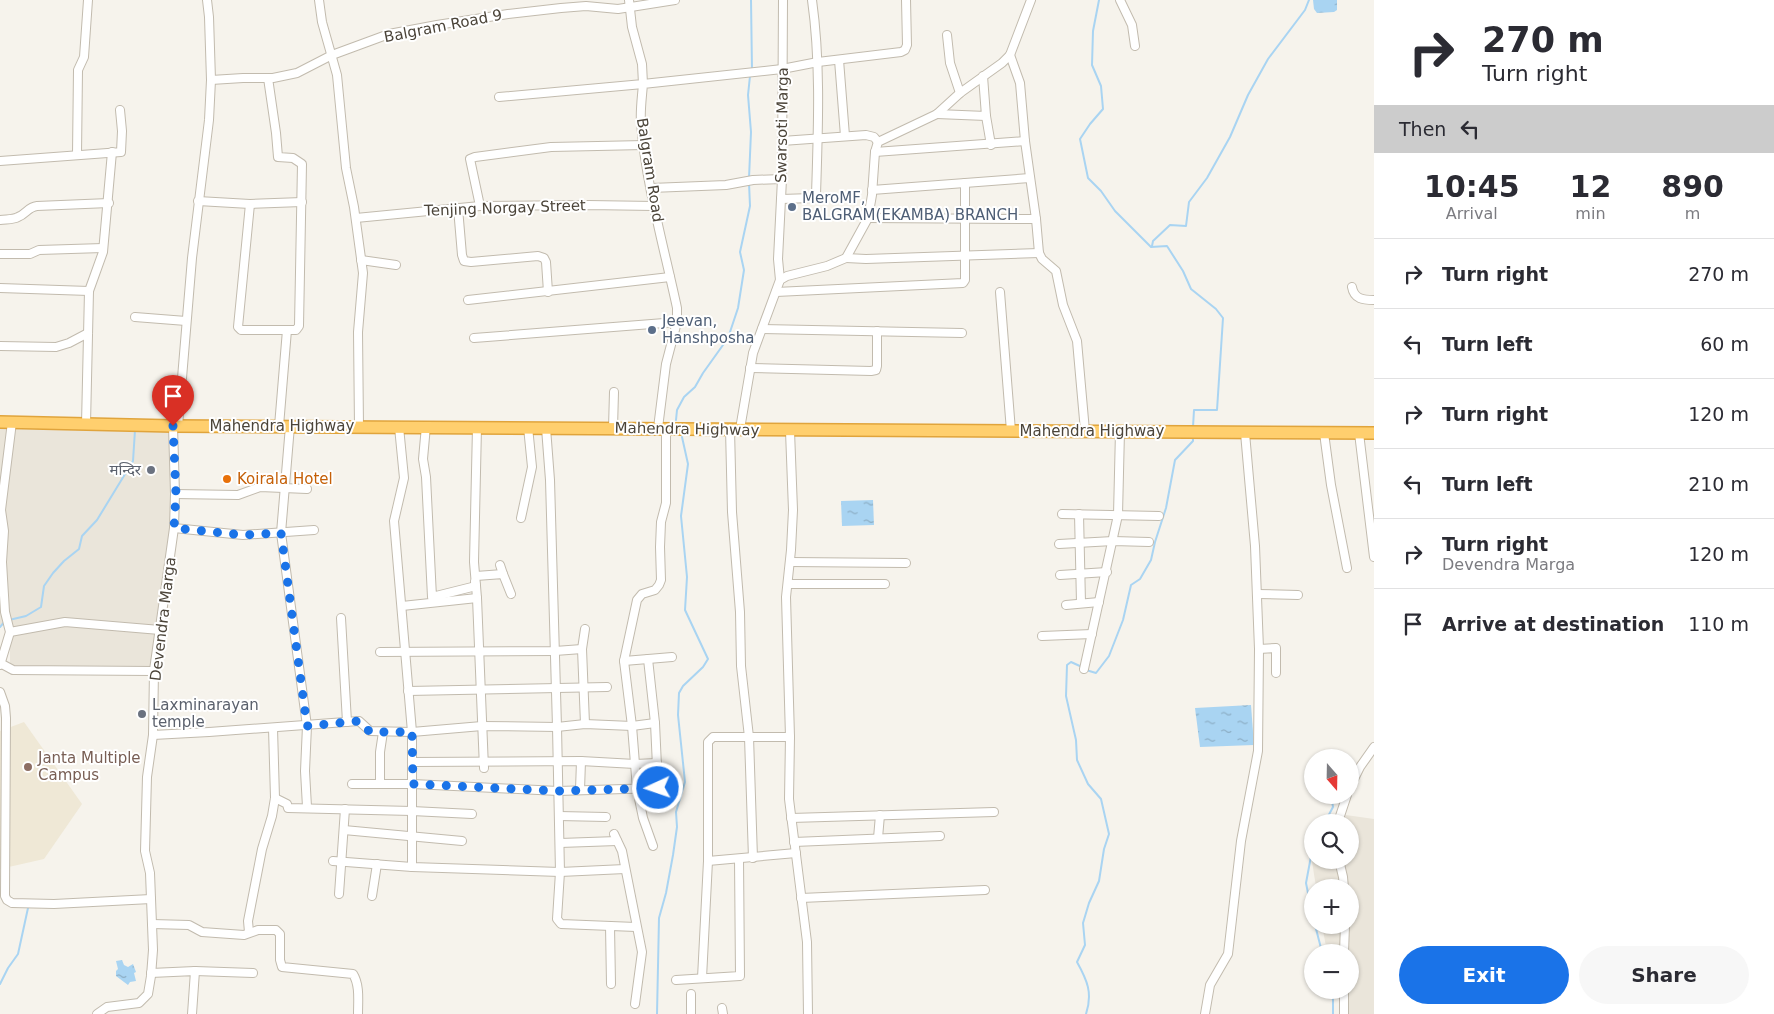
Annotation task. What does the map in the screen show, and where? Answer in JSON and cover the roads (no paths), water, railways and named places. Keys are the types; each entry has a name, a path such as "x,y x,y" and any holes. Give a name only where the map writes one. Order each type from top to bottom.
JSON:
{"highway":[{"name":"Mahendra Highway","path":"0,422 176,426 426,426 790,431 1120,431 1374,434"}],"street":[{"path":"77,154 78,70 84,57 88,0"},
{"name":"Devendra Marga","path":"97,1014 107,1007 139,1003 148,994 151,973 150,873 145,851 147,777 153,735 154,670 174,528 176,426 198,201 209,120 211,80 207,0"},
{"path":"319,0 322,22 337,75 346,168 356,218 363,273 358,332 359,427"},
{"name":"Balgram Road 9","path":"211,80 268,78 297,73 332,55 389,34 437,25 561,8 586,6 618,9 630,3 676,0"},
{"name":"Swarsoti Marga","path":"780,280 778,259 782,179 783,0"},
{"path":"781,200 815,197 816,194 818,62 812,0"},
{"path":"499,96 643,84 782,69 818,62 901,52 905,50 906,0"},
{"path":"846,258 868,218 875,152 878,142 937,114 960,93 1010,55 1030,0"},
{"path":"1120,0 1132,25 1135,46"},
{"name":"Balgram Road","path":"630,3 632,26 642,64 641,121 644,145 654,206 677,308 677,322 666,364 662,428 666,503 661,522 661,580 655,590 642,594 637,600 624,661 637,789 642,818 653,846"},
{"path":"946,35 950,63 960,93"},
{"path":"1010,55 1020,82 1025,141 1039,253 1042,259 1056,271 1063,305 1077,341 1085,431"},
{"path":"839,60 845,136"},
{"path":"983,76 986,116 991,145"},
{"path":"250,204 238,327 241,330 296,330 299,326 302,164 292,158 278,157 268,78"},
{"path":"0,161 121,152 120,110"},
{"path":"937,114 986,116"},
{"path":"782,141 866,135 874,137 878,142"},
{"path":"875,152 991,145 1025,141"},
{"path":"480,206 470,159 475,156 552,147 644,145"},
{"path":"86,424 89,291 103,248 112,152"},
{"path":"872,190 1030,178"},
{"path":"651,188 726,185 749,181 782,179"},
{"path":"776,292 963,283 965,280 965,183"},
{"path":"198,201 250,204 302,202"},
{"path":"0,220 16,218 29,208 37,206 108,203"},
{"name":"Tenjing Norgay Street","path":"356,218 480,206 654,206"},
{"path":"458,208 464,261 529,257 544,258 546,262 548,292"},
{"path":"868,218 1036,219"},
{"path":"0,254 30,254 40,250 103,248"},
{"path":"753,858 749,737 741,666 740,612 733,530 735,429 750,368 780,280 787,276 827,266 846,258 866,259 1039,253"},
{"path":"361,260 396,265"},
{"path":"468,300 670,276"},
{"path":"1352,287 1353,293 1359,298 1374,300"},
{"path":"0,288 89,291"},
{"path":"1000,292 1011,431"},
{"path":"136,317 186,321"},
{"path":"474,338 677,322"},
{"path":"762,329 962,333"},
{"path":"287,330 284,426 285,487 281,533 307,726 306,807"},
{"path":"750,368 876,370 877,331"},
{"path":"0,346 56,347 69,343 88,333"},
{"path":"613,428 614,392"},
{"path":"12,422 2,510 4,531 1,562 3,614 10,628 0,664 13,670 154,670"},
{"path":"426,426 423,459 426,478 432,596 476,586 474,562 476,427"},
{"path":"399,427 404,478 394,521 412,732 412,867"},
{"path":"521,518 532,467 528,427"},
{"path":"546,428 550,480 558,728 560,872 557,919 559,923 636,927"},
{"path":"790,431 793,510 786,616 790,737 789,799 807,942 808,1014"},
{"path":"1084,669 1107,572 1118,515 1120,431"},
{"path":"1205,1014 1210,985 1228,954 1241,841 1258,751 1261,696 1257,594 1255,546 1245,433"},
{"path":"1324,433 1331,485 1347,568"},
{"path":"1359,434 1374,557"},
{"path":"176,494 238,495 260,487 307,489"},
{"path":"1062,514 1159,516"},
{"path":"1078,514 1081,603"},
{"path":"174,528 243,535 314,530"},
{"path":"1060,544 1113,541 1149,542"},
{"path":"474,562 483,765"},
{"path":"790,562 906,562"},
{"path":"500,565 511,594"},
{"path":"1060,575 1107,572"},
{"path":"476,576 503,574"},
{"path":"788,584 885,584"},
{"path":"1257,594 1298,595"},
{"path":"402,606 477,598"},
{"path":"1066,605 1099,602"},
{"path":"342,618 347,722"},
{"path":"10,628 65,622 160,630"},
{"path":"584,724 582,649 585,629"},
{"path":"1042,636 1092,634"},
{"path":"1259,649 1276,648 1276,673"},
{"path":"380,652 555,651 582,649"},
{"path":"624,661 672,657"},
{"path":"352,784 413,784 558,791 662,789 648,659"},
{"path":"408,691 607,687"},
{"path":"0,692 5,706 6,718 5,896 7,900 12,903 54,904 151,899"},
{"path":"153,735 359,721 370,732 412,732 482,726 558,728 584,724 632,726 655,723"},
{"path":"249,932 248,920 262,849 272,816 275,798 273,728"},
{"path":"380,784 380,752 383,732"},
{"path":"702,978 708,861 708,742 713,737 790,737"},
{"path":"1359,770 1374,747"},
{"path":"412,762 483,765 581,761 658,764"},
{"path":"580,790 581,761"},
{"path":"275,798 286,804 288,808 345,808 472,814"},
{"path":"339,894 345,808"},
{"path":"791,818 994,812"},
{"path":"878,838 880,815"},
{"path":"559,816 606,817"},
{"path":"344,830 462,841"},
{"path":"794,842 940,836"},
{"path":"560,843 616,837 622,851 642,952 635,1004"},
{"path":"708,861 739,860 796,853"},
{"path":"676,980 740,976 739,860"},
{"path":"333,861 412,867 560,872 625,869"},
{"path":"372,896 376,864"},
{"path":"801,898 985,890"},
{"path":"152,924 189,925 202,932 244,935 264,929 279,931 281,966 285,968 353,974 356,980 358,1014"},
{"path":"610,926 611,984"},
{"path":"151,973 195,971 252,973"},
{"path":"192,1014 195,971"},
{"path":"691,994 691,1014"},
{"path":"1344,999 1344,1014"}],"water":[{"path":"1313,0 1337,0 1337,10 1334,12 1317,13 1314,9"},
{"path":"873,500 874,525 842,526 841,501"},
{"path":"1251,705 1254,745 1200,747 1195,708"},
{"path":"122,960 124,965 128,967 133,964 136,972 134,973 136,981 130,982 128,985 116,976 118,969 116,961"}],"waterway":[{"path":"751,0 752,70"},
{"path":"1099,0 1093,31 1092,65 1101,86 1103,109 1080,139 1088,178 1101,191 1115,211 1151,247 1167,246 1183,271 1191,289 1216,309 1223,318 1217,410 1194,410 1193,427"},
{"path":"1152,246 1153,241 1170,225 1186,226 1189,202 1207,178 1230,137 1248,95 1268,59 1305,10 1309,0"},
{"path":"749,178 751,132 748,95 750,76"},
{"path":"676,420 677,410 684,397 695,387 728,338 738,308 744,270 740,252 750,206 749,183"},
{"path":"9,620 26,616 41,607 44,586 64,561 79,549 82,536 97,520 133,461 135,430"},
{"path":"657,1014 659,918 673,855 677,827 676,812 685,782 678,715 679,693 708,659 685,610 687,577 681,516 688,464 682,437"},
{"path":"1086,670 1096,673 1109,656 1123,620 1131,585 1140,579 1151,560 1166,508 1175,460 1193,441 1193,437"},
{"path":"0,627 5,621"},
{"path":"1082,667 1071,662 1067,665 1066,696 1076,740 1077,760 1088,784 1101,799 1109,834 1104,849 1099,881 1089,903 1083,923 1085,945 1077,962 1088,987 1089,1000 1086,1014"},
{"path":"1329,814 1332,804"},
{"path":"1307,879 1309,869"},
{"path":"0,984 18,954 28,908"},
{"path":"1317,934 1320,944"},
{"path":"1333,999 1333,1014"}],"place":[{"name":"MeroMF, BALGRAM(EKAMBA) BRANCH","path":"792,207"},
{"name":"Jeevan, Hanshposha","path":"652,330"},
{"name":"मन्दिर","path":"151,470"},
{"name":"Koirala Hotel","path":"227,479"},
{"name":"Laxminarayan temple","path":"142,714"},
{"name":"Janta Multiple Campus","path":"28,767"}]}
